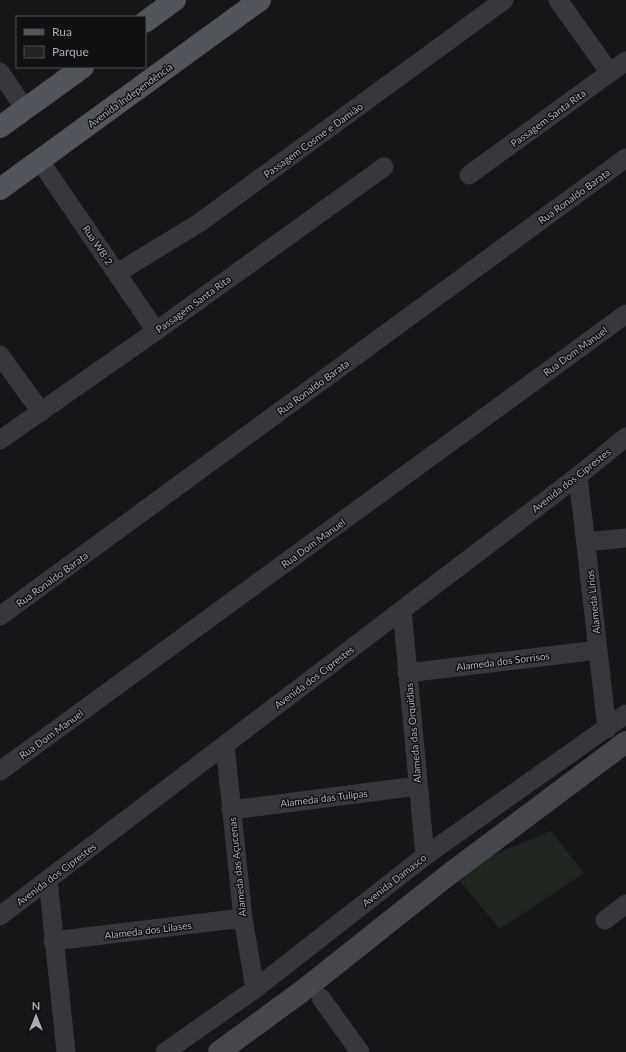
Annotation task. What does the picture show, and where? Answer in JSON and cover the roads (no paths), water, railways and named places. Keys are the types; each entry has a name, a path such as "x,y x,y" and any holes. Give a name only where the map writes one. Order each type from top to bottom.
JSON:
{"main road":[{"name":"Avenida Independência","path":"0,189 260,0"},
{"path":"0,127 82,68"}],"street":[{"name":"Passagem Cosme e Damião","path":"118,273 199,222 504,0"},
{"path":"558,0 610,73"},
{"name":"Passagem Santa Rita","path":"469,175 626,62"},
{"path":"0,72 25,109"},
{"name":"Rua Ronaldo Barata","path":"0,616 626,158"},
{"name":"Rua WB-2","path":"40,161 118,273 156,331"},
{"name":"Passagem Santa Rita","path":"0,440 156,331 384,167"},
{"name":"Rua Dom Manuel","path":"0,771 626,314"},
{"path":"0,356 41,412"},
{"name":"Avenida dos Ciprestes","path":"0,916 578,476 626,437"},
{"name":"Alameda Lírios","path":"578,476 607,729"},
{"path":"586,542 626,538"},
{"name":"Alameda das Orquidias","path":"402,610 425,856"},
{"name":"Alameda dos Sorrisos","path":"408,673 598,650"},
{"name":"Avenida Damasco","path":"165,1052 254,989 425,856 607,729 626,714"},
{"name":"Alameda das Açucenas","path":"225,745 242,918 254,989"},
{"path":"220,1052 301,992 452,872 624,747"},
{"name":"Alameda das Tulípas","path":"231,810 418,786"},
{"path":"48,880 53,941 66,1052"},
{"path":"605,920 626,904"},
{"name":"Alameda dos Lilases","path":"53,941 242,918"},
{"path":"321,998 360,1052"}]}
